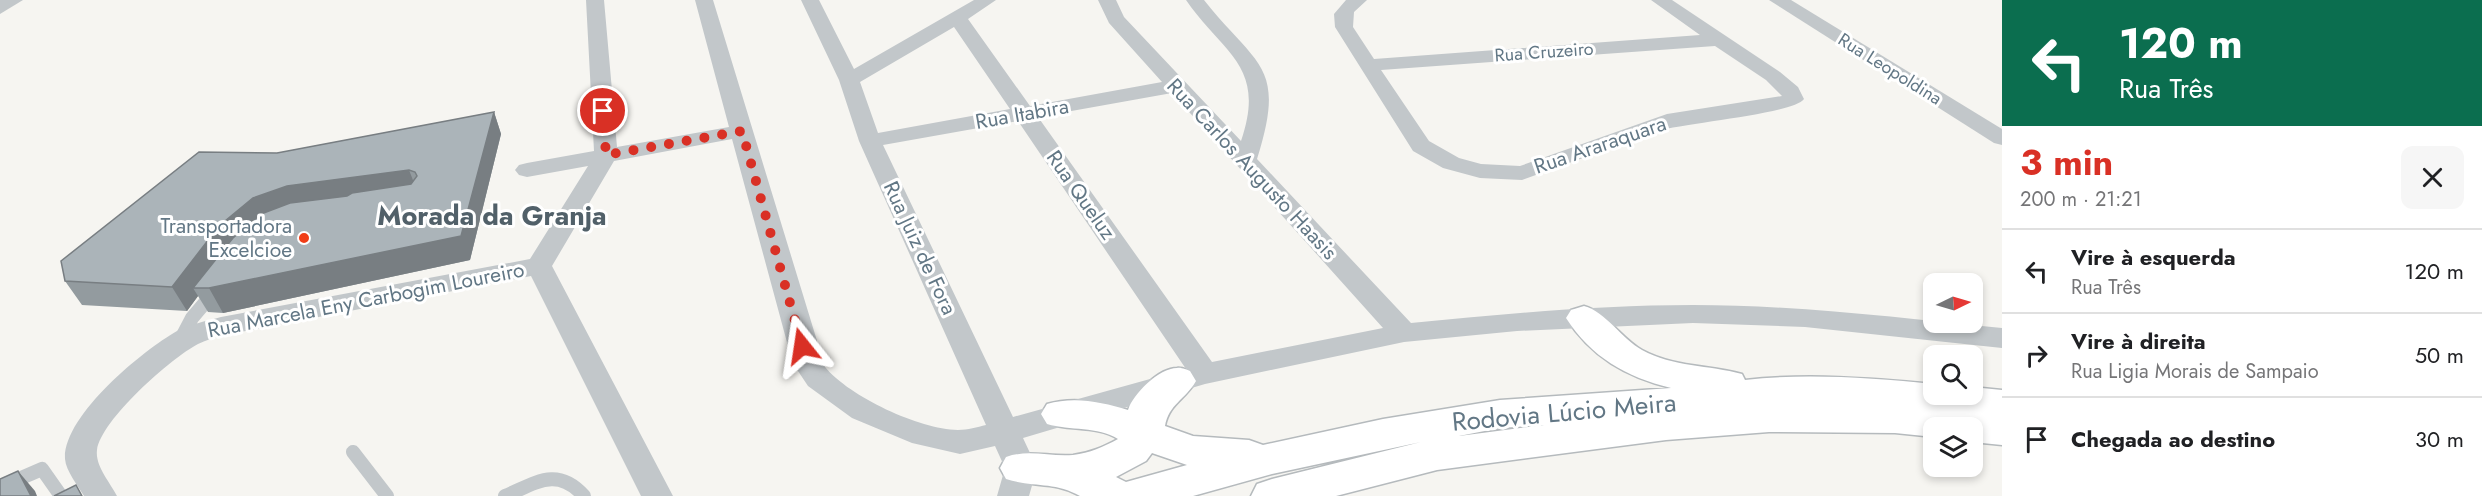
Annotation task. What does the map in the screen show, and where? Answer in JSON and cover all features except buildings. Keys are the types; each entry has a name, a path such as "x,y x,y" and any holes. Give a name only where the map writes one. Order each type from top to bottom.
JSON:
{"main road":[{"path":"1584,318 1607,346 1652,369 1677,377 1781,390"},
{"path":"1017,482 1106,464 1132,450 1143,434 1149,406 1191,377"},
{"name":"Rodovia Lúcio Meira","path":"1272,477 1383,434 1500,414 1682,401 1781,390 1903,395 2002,404"},
{"path":"1061,414 1094,416 1122,423 1143,434 1272,477"},
{"name":"Rodovia Lúcio Meira","path":"1133,496 1666,425 1769,417 1895,418 2002,430"},
{"path":"1191,496 1353,455 1401,452 1437,454"},
{"path":"1071,471 1115,496"}],"street":[{"path":"0,8 14,0"},
{"path":"595,0 606,155 539,266 657,496"},
{"path":"704,0 802,346 816,378 837,396 897,426 946,441 958,443 1191,377 1404,333 1584,318 1693,314 1805,318 2002,338"},
{"name":"Rua Juiz de Fora","path":"810,0 849,80 870,141 1005,430 1017,482"},
{"path":"849,80 987,0"},
{"name":"Rua Carlos Augusto Haasis","path":"1107,0 1116,19 1175,86 1404,333"},
{"path":"1196,0 1245,56 1256,76 1261,98 1257,122 1245,161"},
{"name":"Rua Araraquara","path":"1358,0 1346,8 1342,14 1344,27 1421,146 1451,163 1480,171 1522,173 1658,124 1780,104 1793,99 1791,91 1660,0"},
{"name":"Rua Leopoldina","path":"1778,0 2002,138"},
{"name":"Rua Queluz","path":"957,17 1025,113 1191,377"},
{"name":"Rua Cruzeiro","path":"1370,65 1718,40"},
{"name":"Rua Itabira","path":"870,141 1175,86"},
{"path":"527,170 742,131"},
{"name":"Rua Marcela Eny Carbogim Loureiro","path":"101,496 81,463 81,449 92,425 107,404 181,340 221,326 539,266"}],"lane":[{"path":"181,340 192,318 219,286"},
{"path":"353,452 387,496"},
{"path":"0,488 42,469 61,496"},
{"path":"505,496 554,477 573,482 584,496"}],"place":[{"name":"Transportadora Excelcioe","path":"304,238"}],"district":[{"name":"Morada da Granja","path":"492,215"}],"route":[{"path":"603,111 606,155 742,131 802,346"}]}
